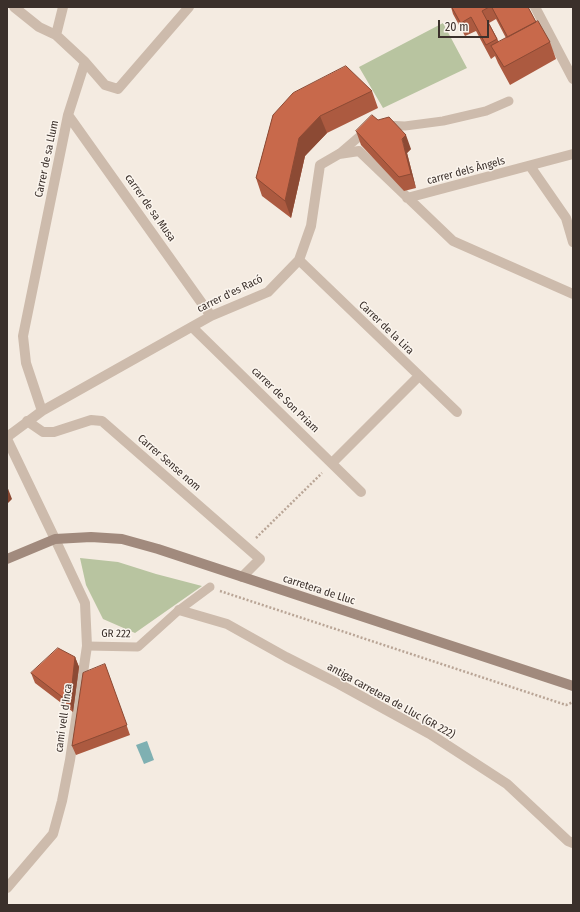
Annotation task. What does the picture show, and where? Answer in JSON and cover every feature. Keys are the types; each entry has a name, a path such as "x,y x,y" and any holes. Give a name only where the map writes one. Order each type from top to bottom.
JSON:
{"main road":[{"name":"carretera de Lluc","path":"7,558 55,539 91,537 122,539 158,549 573,686"}],"street":[{"path":"14,7 39,27 56,35 85,62 105,85 118,89 189,7"},
{"path":"56,35 63,7"},
{"path":"535,7 573,79"},
{"name":"Carrer de sa Llum","path":"42,411 26,363 23,336 68,115 85,62"},
{"name":"carrer de sa Musa","path":"68,115 211,316"},
{"name":"carrer d'es Racó","path":"7,438 42,411 211,316 268,292 299,260 311,226 320,165 340,154 359,151 453,241 573,294"},
{"name":"carrer dels Àngels","path":"407,198 573,154"},
{"path":"530,166 566,218 573,242"},
{"name":"Carrer de la Lira","path":"299,260 457,412"},
{"name":"carrer de Son Priam","path":"192,327 361,492"},
{"path":"332,463 419,376"},
{"name":"Carrer Sense nom","path":"28,421 43,432 54,432 91,420 102,421 247,546 260,559 242,577"},
{"name":"camí vell d'Inca","path":"7,438 85,603 87,646 70,760 62,801 53,834 7,888"},
{"name":"antiga carretera de Lluc (GR 222)","path":"179,610 227,624 430,734 507,784 568,841 573,843"}],"lane":[{"path":"340,154 373,125 405,126 443,121 486,111 510,101"},
{"name":"GR 222","path":"87,646 138,647 179,610 210,587"}],"path":[{"path":"247,546 332,463"},
{"path":"210,587 566,705 573,702"}],"green space":[{"path":"443,23 467,68 383,108 359,67"},
{"path":"80,558 118,562 202,586 135,633 103,619 86,585"}],"water":[{"path":"147,741 154,760 144,764 136,745"}],"building":[{"path":"452,7 489,7 482,11 497,39 486,45 471,17 461,23"},
{"path":"492,7 528,7 536,22 508,37"},
{"path":"538,21 550,42 504,67 491,46"},
{"path":"346,66 372,91 320,116 299,138 285,201 256,178 273,115 293,93"},
{"path":"372,115 378,120 389,117 406,135 402,139 411,174 399,177 356,131"},
{"path":"58,648 75,657 70,703 31,673"},
{"path":"105,664 127,725 72,746 83,673"}]}
